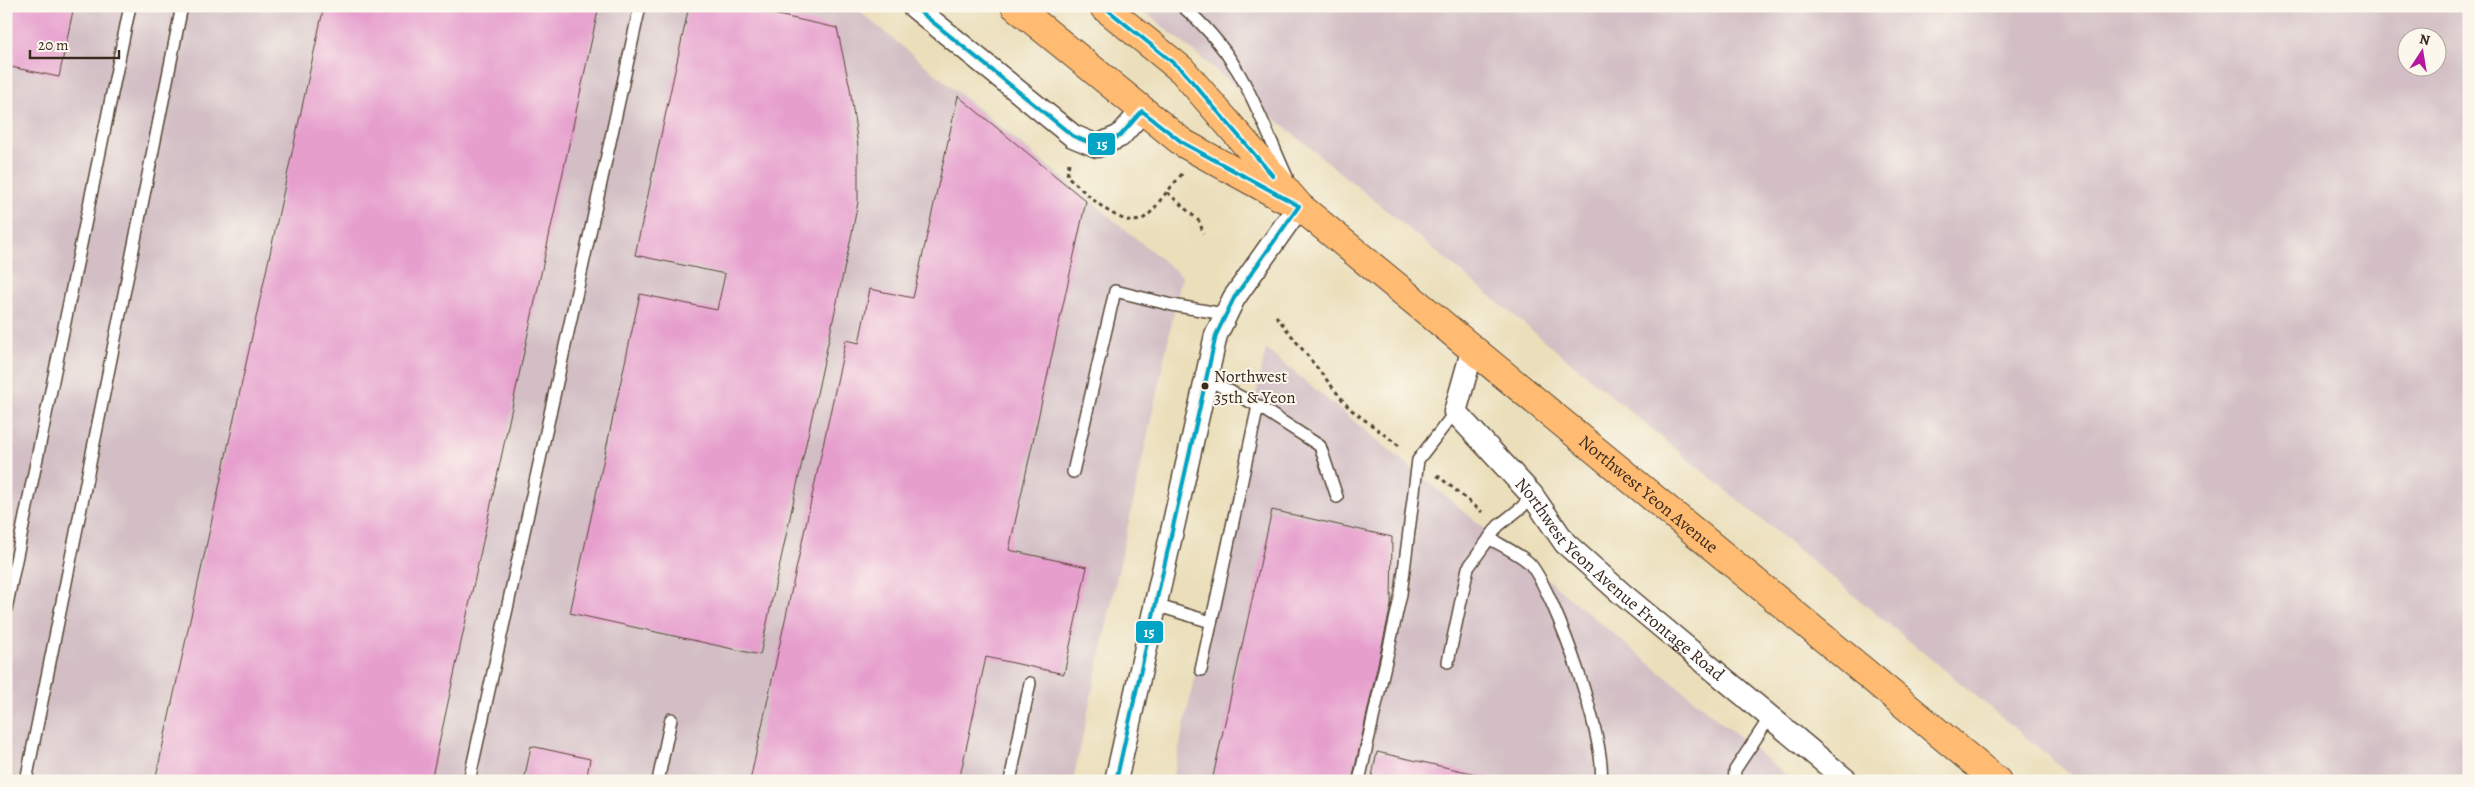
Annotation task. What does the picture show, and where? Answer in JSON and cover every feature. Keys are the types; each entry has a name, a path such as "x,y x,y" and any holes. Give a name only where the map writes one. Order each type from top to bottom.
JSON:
{"highway":[{"name":"Northwest Yeon Avenue","path":"1015,6 1142,111 1183,142 1300,206"},
{"name":"Northwest Yeon Avenue","path":"1103,6 1182,70 1300,206 1997,781"}],"street":[{"path":"913,6 1073,136 1097,146 1120,136 1142,111"},
{"path":"1116,781 1216,335 1224,314 1300,206"},
{"path":"1454,412 1474,348"},
{"name":"Northwest Yeon Avenue Frontage Road","path":"1454,412 1532,495 1565,543 1621,593 1846,781"}],"lane":[{"path":"6,609 130,6"},
{"path":"26,781 182,6"},
{"path":"469,781 640,6"},
{"path":"1182,6 1219,41 1236,64 1300,206"},
{"path":"1073,472 1115,291 1172,305 1224,314"},
{"path":"1205,378 1258,406 1320,446 1338,497"},
{"path":"1201,670 1258,406"},
{"path":"1359,781 1401,594 1418,460 1454,412"},
{"path":"1448,662 1468,568 1498,526 1522,507 1532,495"},
{"path":"1490,538 1530,564 1559,619 1592,716 1603,771 1601,781"},
{"path":"1155,605 1211,622"},
{"path":"1010,781 1030,683"},
{"path":"1734,781 1735,770 1770,718"},
{"path":"658,781 671,719"}],"path":[{"path":"1073,136 1067,176 1116,218 1133,222 1145,218 1184,172"},
{"path":"1167,192 1200,222 1203,234"}],"shaded area":[{"path":"6,6 853,6 1182,276 1073,781 6,781"},
{"path":"1138,6 2469,6 2469,781 2079,781"},
{"path":"1266,349 1793,781 1172,781"}],"building":[{"path":"6,6 74,6 59,77 6,66"},
{"path":"324,6 599,6 431,781 155,781"},
{"path":"689,6 737,6 837,28 850,88 858,146 858,202 760,655 570,613 640,294 717,310 725,274 635,255"},
{"path":"958,96 1086,201 1009,550 1087,567 1064,674 986,657 959,781 750,781 846,340 859,343 870,289 913,298"},
{"path":"1272,510 1392,537 1391,605 1352,781 1212,781"},
{"path":"531,746 590,759 586,781 524,781"},
{"path":"1377,752 1503,780 1503,781 1371,781"}],"transit line":[{"name":"15","path":"913,6 1073,136 1097,146 1120,136 1142,111 1183,143 1299,206"},
{"name":"15","path":"1103,6 1182,70 1273,176"},
{"name":"15","path":"1116,781 1216,335 1234,298 1299,206"}],"place":[{"name":"Northwest 35th & Yeon","path":"1205,386"}]}
